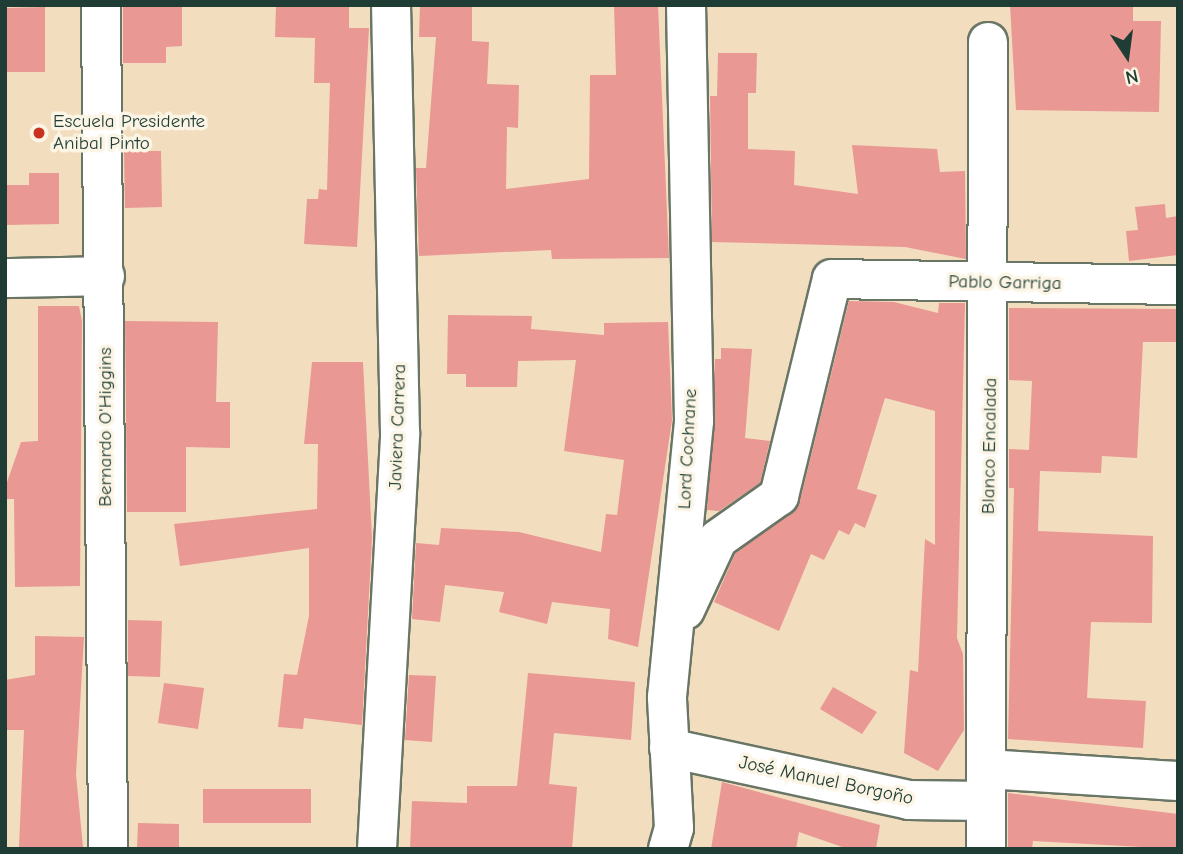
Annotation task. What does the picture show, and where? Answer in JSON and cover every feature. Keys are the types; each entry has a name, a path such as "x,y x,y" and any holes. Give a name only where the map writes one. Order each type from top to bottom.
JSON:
{"street":[{"name":"Bernardo O'Higgins","path":"101,5 108,849"},
{"name":"Javiera Carrera","path":"377,849 400,433 391,5"},
{"name":"Lord Cochrane","path":"668,849 674,828 669,748 672,637 694,421 686,5"},
{"name":"Blanco Encalada","path":"986,849 992,283 988,43"},
{"path":"5,278 105,276"},
{"name":"Pablo Garriga","path":"672,637 718,540 779,496 832,278 1178,285"},
{"name":"José Manuel Borgoño","path":"669,748 909,800 986,785 1178,781"}],"building":[{"path":"123,5 182,5 182,46 166,47 166,63 123,63"},
{"path":"349,5 349,28 369,28 357,247 304,244 307,199 318,199 319,189 327,190 330,83 314,83 315,38 275,37 276,6"},
{"path":"420,5 472,5 472,41 489,42 487,84 519,85 518,128 507,127 506,189 589,179 590,75 616,75 614,5 658,5 669,258 552,259 551,250 419,256 416,168 426,168 436,37 419,37"},
{"path":"1010,5 1133,6 1133,21 1161,21 1159,112 1016,110"},
{"path":"45,7 45,72 5,72 5,8"},
{"path":"718,53 757,53 756,93 748,93 748,149 795,151 794,185 858,194 852,145 937,149 940,172 965,171 966,259 905,247 712,242 710,96 717,96"},
{"path":"124,151 161,151 162,207 125,208"},
{"path":"29,173 59,173 59,224 5,225 5,185 29,185"},
{"path":"1165,204 1166,218 1178,216 1178,255 1129,261 1126,231 1138,230 1135,207"},
{"path":"849,301 894,302 938,313 939,303 965,303 957,638 963,654 964,730 938,771 904,753 910,670 918,672 925,539 935,545 935,411 885,398 857,489 877,495 865,528 855,523 849,535 839,530 824,560 811,554 779,631 714,602 735,554 800,501"},
{"path":"38,306 79,306 82,321 80,586 15,587 14,499 5,499 5,488 21,442 38,441"},
{"path":"1009,308 1178,309 1177,342 1143,342 1137,458 1102,456 1101,473 1040,471 1038,531 1153,536 1152,623 1091,622 1087,698 1146,701 1143,748 1008,739 1014,488 1009,488 1009,449 1029,450 1032,381 1009,380"},
{"path":"448,315 532,316 531,329 604,335 604,323 668,322 672,420 638,647 608,639 610,609 552,602 547,624 499,612 504,592 445,585 440,622 412,619 416,543 439,545 441,528 519,532 601,552 606,514 617,515 624,460 564,451 576,360 518,361 517,387 466,387 466,374 447,374"},
{"path":"125,321 218,322 216,402 230,402 230,448 186,447 186,512 127,512"},
{"path":"721,348 752,349 745,438 770,441 760,483 719,511 707,510 715,359 721,359"},
{"path":"312,362 363,362 372,538 362,725 304,718 303,729 278,727 284,674 297,675 309,616 309,548 180,566 174,524 317,509 318,444 304,444"},
{"path":"128,620 162,621 160,677 128,676"},
{"path":"35,636 84,637 76,774 83,847 19,847 24,730 5,730 5,680 35,675"},
{"path":"528,673 635,682 631,740 554,733 549,784 577,787 572,849 410,849 412,801 467,803 467,786 517,786"},
{"path":"409,675 436,676 432,742 405,740"},
{"path":"164,683 204,688 198,729 158,723"},
{"path":"833,687 877,712 862,734 820,709"},
{"path":"722,782 880,825 876,849 848,849 799,832 796,849 711,849"},
{"path":"203,789 311,789 311,823 203,823"},
{"path":"1008,793 1178,814 1178,849 1033,841 1032,849 1008,849"},
{"path":"138,823 179,824 179,849 137,849"}],"place":[{"name":"Escuela Presidente Anibal Pinto","path":"39,133"}]}
